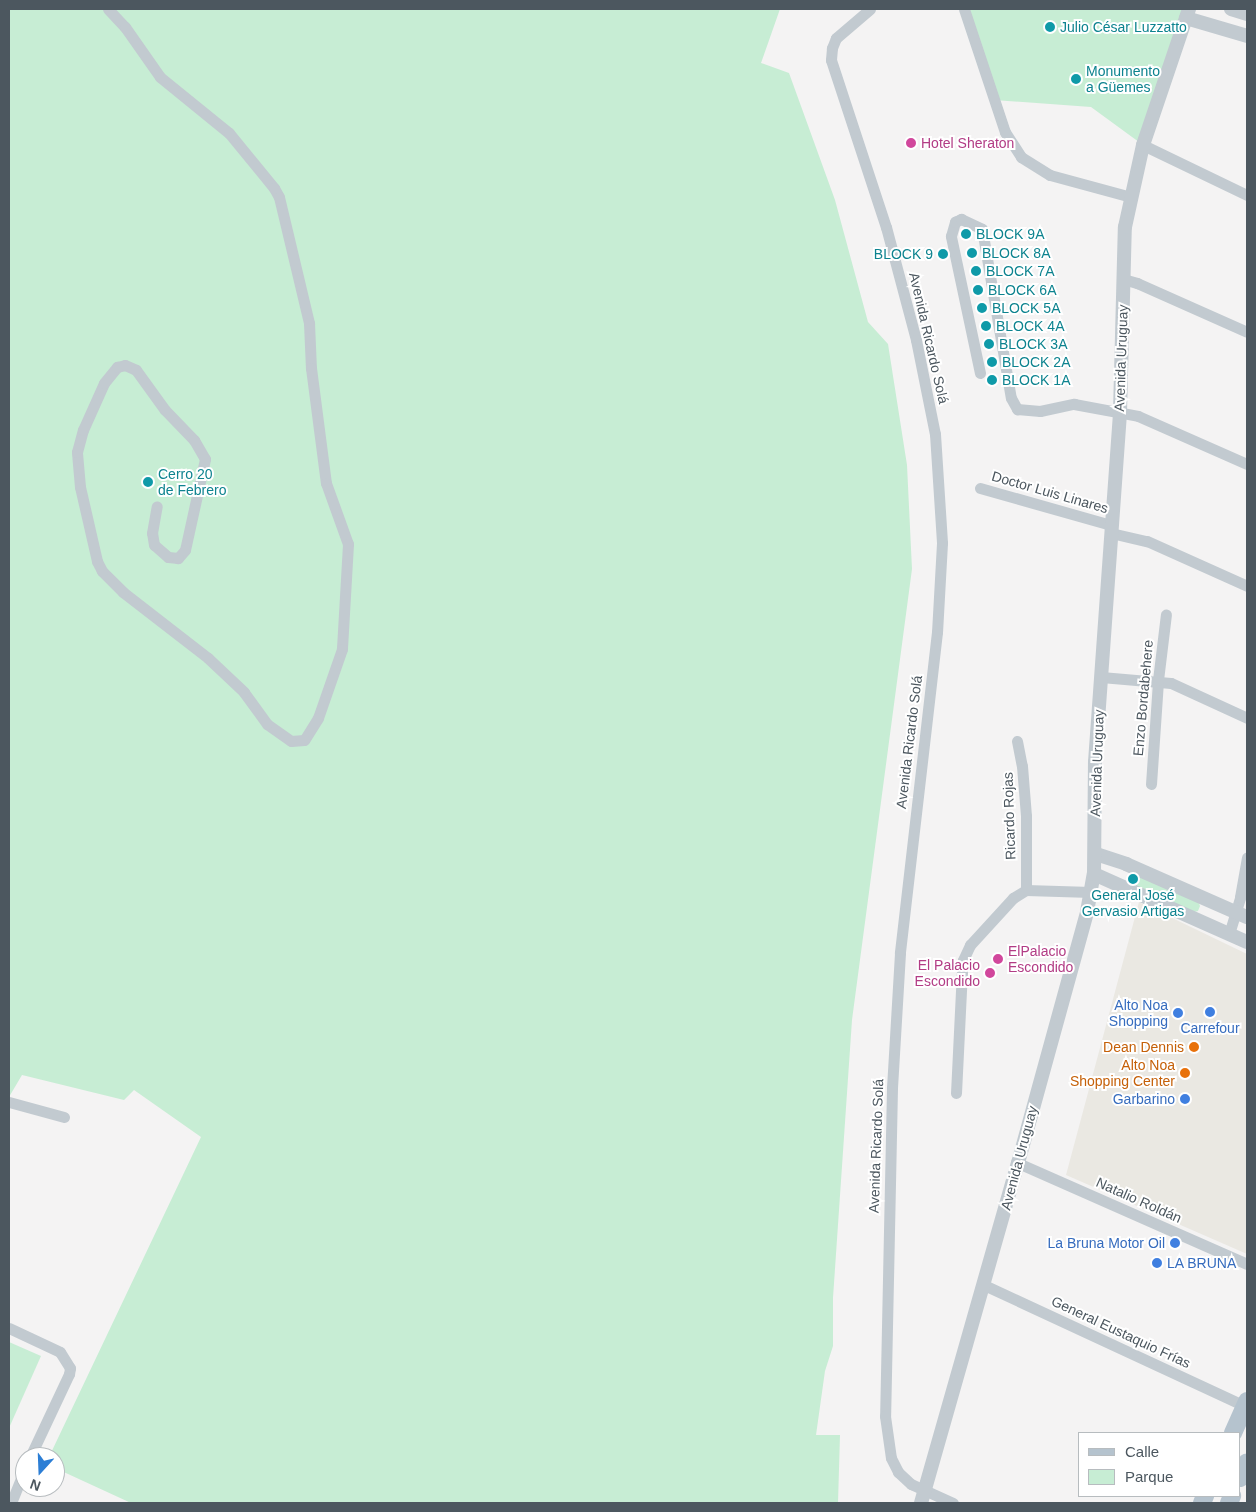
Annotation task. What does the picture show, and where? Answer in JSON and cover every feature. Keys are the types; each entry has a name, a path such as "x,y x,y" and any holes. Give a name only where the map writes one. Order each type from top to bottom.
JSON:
{"main road":[{"path":"1234,1432 1247,1405"},
{"path":"1241,1476 1247,1462"}],"street":[{"path":"108,9 125,26 160,77 238,143 274,188 281,205 309,323 312,368 326,483 348,544 342,648 318,718 304,740 291,741 267,724 244,692 208,658 123,592 102,571 97,561 80,487 77,452 82,430 104,383 117,367 125,365 136,370 165,410 194,440 205,459 206,465 186,550 178,558 168,557 161,553 152,539 157,506"},
{"name":"Avenida Ricardo Solá","path":"870,9 836,38 832,48 831,60 886,227 916,340 935,434 942,543 937,632 900,953 892,1088 884,1416 894,1465 906,1480 924,1497 953,1503"},
{"path":"964,9 1005,132 1022,157 1050,175 1131,197"},
{"path":"1231,9 1247,14"},
{"path":"1188,13 1247,36"},
{"name":"Avenida Uruguay","path":"924,1497 1018,1163 1091,892 1096,854 1095,762 1120,412 1125,227 1143,145 1188,13"},
{"path":"1143,145 1247,195"},
{"path":"980,374 951,236 955,222 961,219 982,229 1011,398 1016,409 1040,411 1074,404 1144,417 1247,464"},
{"path":"1123,279 1137,283 1247,332"},
{"name":"Doctor Luis Linares","path":"980,488 1148,541 1247,586"},
{"name":"Enzo Bordabehere","path":"1151,784 1158,680 1166,614"},
{"path":"1101,677 1158,680 1171,683 1246,714"},
{"name":"Ricardo Rojas","path":"1017,741 1022,766 1026,816 1026,890"},
{"path":"1096,854 1242,914"},
{"path":"1229,934 1242,914 1247,858"},
{"path":"1094,874 1247,942"},
{"path":"956,1094 962,972 965,954 970,945 1013,898 1026,890 1091,892"},
{"path":"9,1102 64,1117"},
{"name":"Natalio Roldán","path":"1018,1163 1247,1264"},
{"name":"General Eustaquio Frías","path":"984,1285 1247,1405"},
{"path":"9,1328 60,1352 70,1368 69,1374 35,1447"}],"shaded area":[{"name":"Alto Noa Shopping","path":"1139,902 1247,954 1247,1254 1066,1175"}],"green space":[{"path":"9,9 780,9 761,63 789,73 835,200 868,322 888,344 907,465 912,569 852,1020 833,1298 833,1346 825,1371 816,1435 840,1435 838,1503 131,1503 65,1473 65,1447 54,1447 201,1137 134,1090 124,1100 22,1075 9,1097"},
{"name":"Monumento a Güemes","path":"964,9 1189,9 1143,145 1091,107 994,100"},
{"path":"1134,873 1198,901 1200,906 1198,911 1194,912 1130,884 1128,881"},
{"path":"9,1342 41,1356 9,1428"}],"place":[{"name":"Julio César Luzzatto","path":"1050,27"},
{"name":"Monumento a Güemes","path":"1076,79"},
{"name":"Hotel Sheraton","path":"911,143"},
{"name":"BLOCK 9A","path":"966,234"},
{"name":"BLOCK 8A","path":"972,253"},
{"name":"BLOCK 9","path":"943,254"},
{"name":"BLOCK 7A","path":"976,271"},
{"name":"BLOCK 6A","path":"978,290"},
{"name":"BLOCK 5A","path":"982,308"},
{"name":"BLOCK 4A","path":"986,326"},
{"name":"BLOCK 3A","path":"989,344"},
{"name":"BLOCK 2A","path":"992,362"},
{"name":"BLOCK 1A","path":"992,380"},
{"name":"Cerro 20 de Febrero","path":"148,482"},
{"name":"General José Gervasio Artigas","path":"1133,879"},
{"name":"ElPalacio Escondido","path":"998,959"},
{"name":"El Palacio Escondido","path":"990,973"},
{"name":"Carrefour","path":"1210,1012"},
{"name":"Alto Noa Shopping","path":"1178,1013"},
{"name":"Dean Dennis","path":"1194,1047"},
{"name":"Alto Noa Shopping Center","path":"1185,1073"},
{"name":"Garbarino","path":"1185,1099"},
{"name":"La Bruna Motor Oil","path":"1175,1243"},
{"name":"LA BRUNA","path":"1157,1263"}]}
